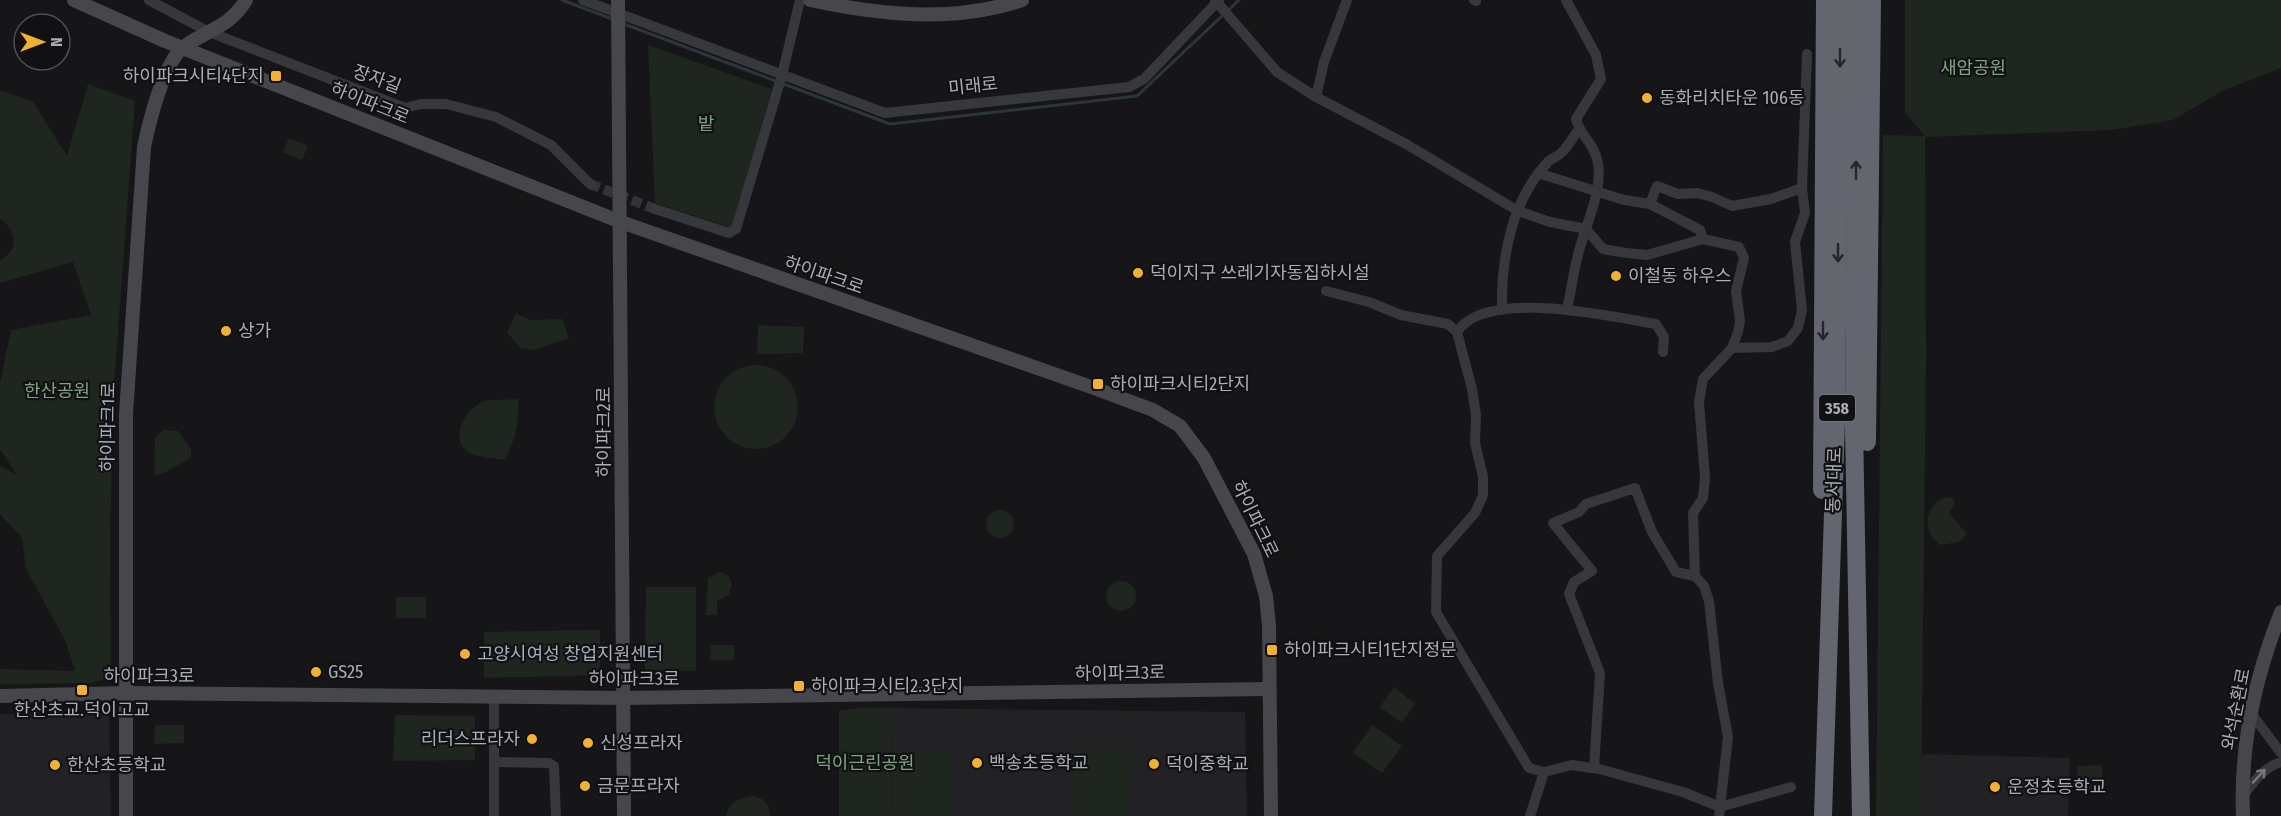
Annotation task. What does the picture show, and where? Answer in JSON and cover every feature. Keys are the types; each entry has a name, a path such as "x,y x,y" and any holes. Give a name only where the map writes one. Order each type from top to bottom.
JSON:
{"highway":[{"path":"1823,810 1825,0"},
{"name":"동서대로","path":"1823,810 1836,422 1840,0"},
{"name":"동서대로","path":"1857,0 1854,425 1861,810"},
{"path":"1861,810 1872,0"}],"street":[{"name":"하이파크로","path":"74,0 182,47 621,222 1094,388 1153,410 1180,426 1204,458 1258,565 1266,596 1270,816"},
{"name":"장자길","path":"148,0 209,32 405,108 421,104 446,104 496,117 551,145 590,184"},
{"path":"182,47 228,23 238,14 246,0"},
{"name":"미래로","path":"584,0 781,76 885,113 1129,87 1144,79 1218,2"},
{"path":"655,209 729,233 736,229 781,76 800,0"},
{"path":"810,0 888,14 928,15 971,11 1022,0"},
{"path":"1316,97 1347,0"},
{"path":"1566,0 1596,55 1601,79 1576,119 1579,130 1594,146 1599,166 1598,193 1577,258 1567,309"},
{"name":"하이파크2로","path":"618,1 624,816"},
{"path":"1218,2 1277,72 1316,97 1406,144 1518,211 1550,222 1586,229 1603,249 1626,253 1647,255 1704,239 1739,247 1744,258 1736,291 1740,321 1732,348 1702,379 1699,402 1706,469 1703,498 1694,513 1695,576"},
{"name":"하이파크1로","path":"126,816 126,414 141,182 144,147 152,111 171,65 182,47"},
{"path":"1732,348 1772,346 1788,341 1798,328 1802,310 1795,242 1805,213 1802,188 1807,54"},
{"path":"1503,310 1505,258 1518,211 1538,173 1549,160 1562,153 1579,130"},
{"path":"1538,173 1598,193 1650,204 1700,230 1704,239"},
{"path":"1650,204 1657,186 1678,194 1697,193 1712,197 1732,206 1771,199 1802,188"},
{"path":"1326,291 1369,302 1401,315 1448,324 1457,332 1472,389 1476,415 1474,443 1484,477 1484,495 1475,513 1437,556 1436,612 1529,768 1544,772 1572,765 1594,768 1683,792 1720,811 1791,787"},
{"path":"1457,332 1463,323 1503,310 1533,307 1567,309 1656,324 1664,336 1663,352"},
{"path":"1594,768 1600,673 1569,594 1575,582 1592,571 1553,523 1579,512 1586,504 1635,488 1652,532 1676,572 1695,576 1704,586 1709,601 1718,683 1728,737 1720,811"},
{"name":"와석순환로","path":"2243,816 2242,797 2251,714 2267,646 2281,612"},
{"name":"하이파크3로","path":"0,696 126,693 624,698 1269,688"},
{"path":"494,697 494,816"},
{"path":"2251,714 2281,753"},
{"path":"495,762 554,766 556,816"},
{"path":"2242,797 2258,775 2270,765 2281,762"},
{"path":"1530,816 1544,772"}],"shaded area":[{"path":"892,708 1245,712 1247,816 891,816"},
{"name":"한산초등학교","path":"109,713 111,816 0,816 0,714"},
{"name":"운정초등학교","path":"1922,754 2070,758 2068,816 1921,816"}],"green space":[{"name":"새암공원","path":"1905,0 2281,0 2281,68 2224,90 2173,120 2111,130 1925,137 1926,357 1921,816 1876,816 1883,135 1925,136 1905,112"},
{"name":"밭","path":"648,45 772,89 732,228 655,203"},
{"name":"한산공원","path":"88,84 135,101 114,386 110,537 111,666 102,680 91,683 0,684 0,669 75,671 65,640 26,569 22,538 0,514 0,465 17,475 0,449 0,383 11,330 91,315 73,262 0,283 0,260 10,252 14,240 10,228 0,219 0,90 33,102 67,156"},
{"path":"289,138 308,146 302,160 283,152"},
{"path":"516,313 531,320 562,319 569,338 533,350 520,348 507,332"},
{"path":"758,325 804,327 803,353 757,354"},
{"path":"756,365 772,368 786,377 795,391 798,407 795,423 786,437 772,446 756,449 740,446 726,437 717,423 714,407 717,391 726,377 740,368"},
{"path":"518,399 516,431 505,460 472,454 464,449 459,434 471,410 485,401"},
{"path":"163,430 178,431 191,449 191,458 162,474 154,475 155,438"},
{"path":"1946,497 1953,498 1955,504 1949,513 1967,534 1959,542 1940,545 1930,533 1928,519 1933,506"},
{"path":"1000,510 1010,514 1014,524 1010,534 1000,538 990,534 986,524 990,514"},
{"path":"719,572 728,575 732,584 729,594 717,601 717,615 706,615 708,578"},
{"path":"1121,581 1127,582 1135,590 1135,602 1127,610 1121,611 1115,610 1107,602 1106,596 1107,590 1115,582"},
{"path":"646,587 696,587 696,671 645,670"},
{"path":"396,597 426,597 426,618 396,618"},
{"path":"600,630 600,675 484,678 484,632"},
{"path":"711,645 734,645 734,660 710,660"},
{"path":"1394,687 1415,704 1402,723 1380,707"},
{"name":"덕이근린공원","path":"860,708 892,708 891,816 839,816 839,711"},
{"path":"395,715 475,716 475,760 393,761"},
{"path":"155,725 184,725 184,743 154,744"},
{"path":"1372,725 1402,746 1382,773 1353,753"},
{"path":"1073,747 1131,747 1130,816 1073,816"},
{"path":"898,751 949,752 949,816 896,816"},
{"path":"2102,765 2102,790 2078,790 2077,766"},
{"path":"754,796 766,803 770,816 726,816 727,811 736,801"}],"waterway":[{"path":"562,0 615,20"},
{"path":"624,24 890,124 1137,96 1239,0"}],"tunnel":[{"path":"590,184 655,209"}],"place":[{"name":"하이파크시티4단지","path":"276,76"},
{"name":"동화리치타운 106동","path":"1647,98"},
{"name":"덕이지구 쓰레기자동집하시설","path":"1138,273"},
{"name":"이철동 하우스","path":"1616,276"},
{"name":"상가","path":"226,331"},
{"name":"하이파크시티2단지","path":"1098,384"},
{"name":"하이파크시티1단지정문","path":"1272,650"},
{"name":"고양시여성 창업지원센터","path":"465,654"},
{"name":"GS25","path":"316,672"},
{"name":"하이파크시티2.3단지","path":"799,686"},
{"name":"한산초교.덕이고교","path":"82,690"},
{"name":"리더스프라자","path":"532,739"},
{"name":"신성프라자","path":"588,743"},
{"name":"백송초등학교","path":"977,763"},
{"name":"덕이중학교","path":"1154,764"},
{"name":"한산초등학교","path":"55,765"},
{"name":"금문프라자","path":"585,786"},
{"name":"운정초등학교","path":"1995,787"}]}
